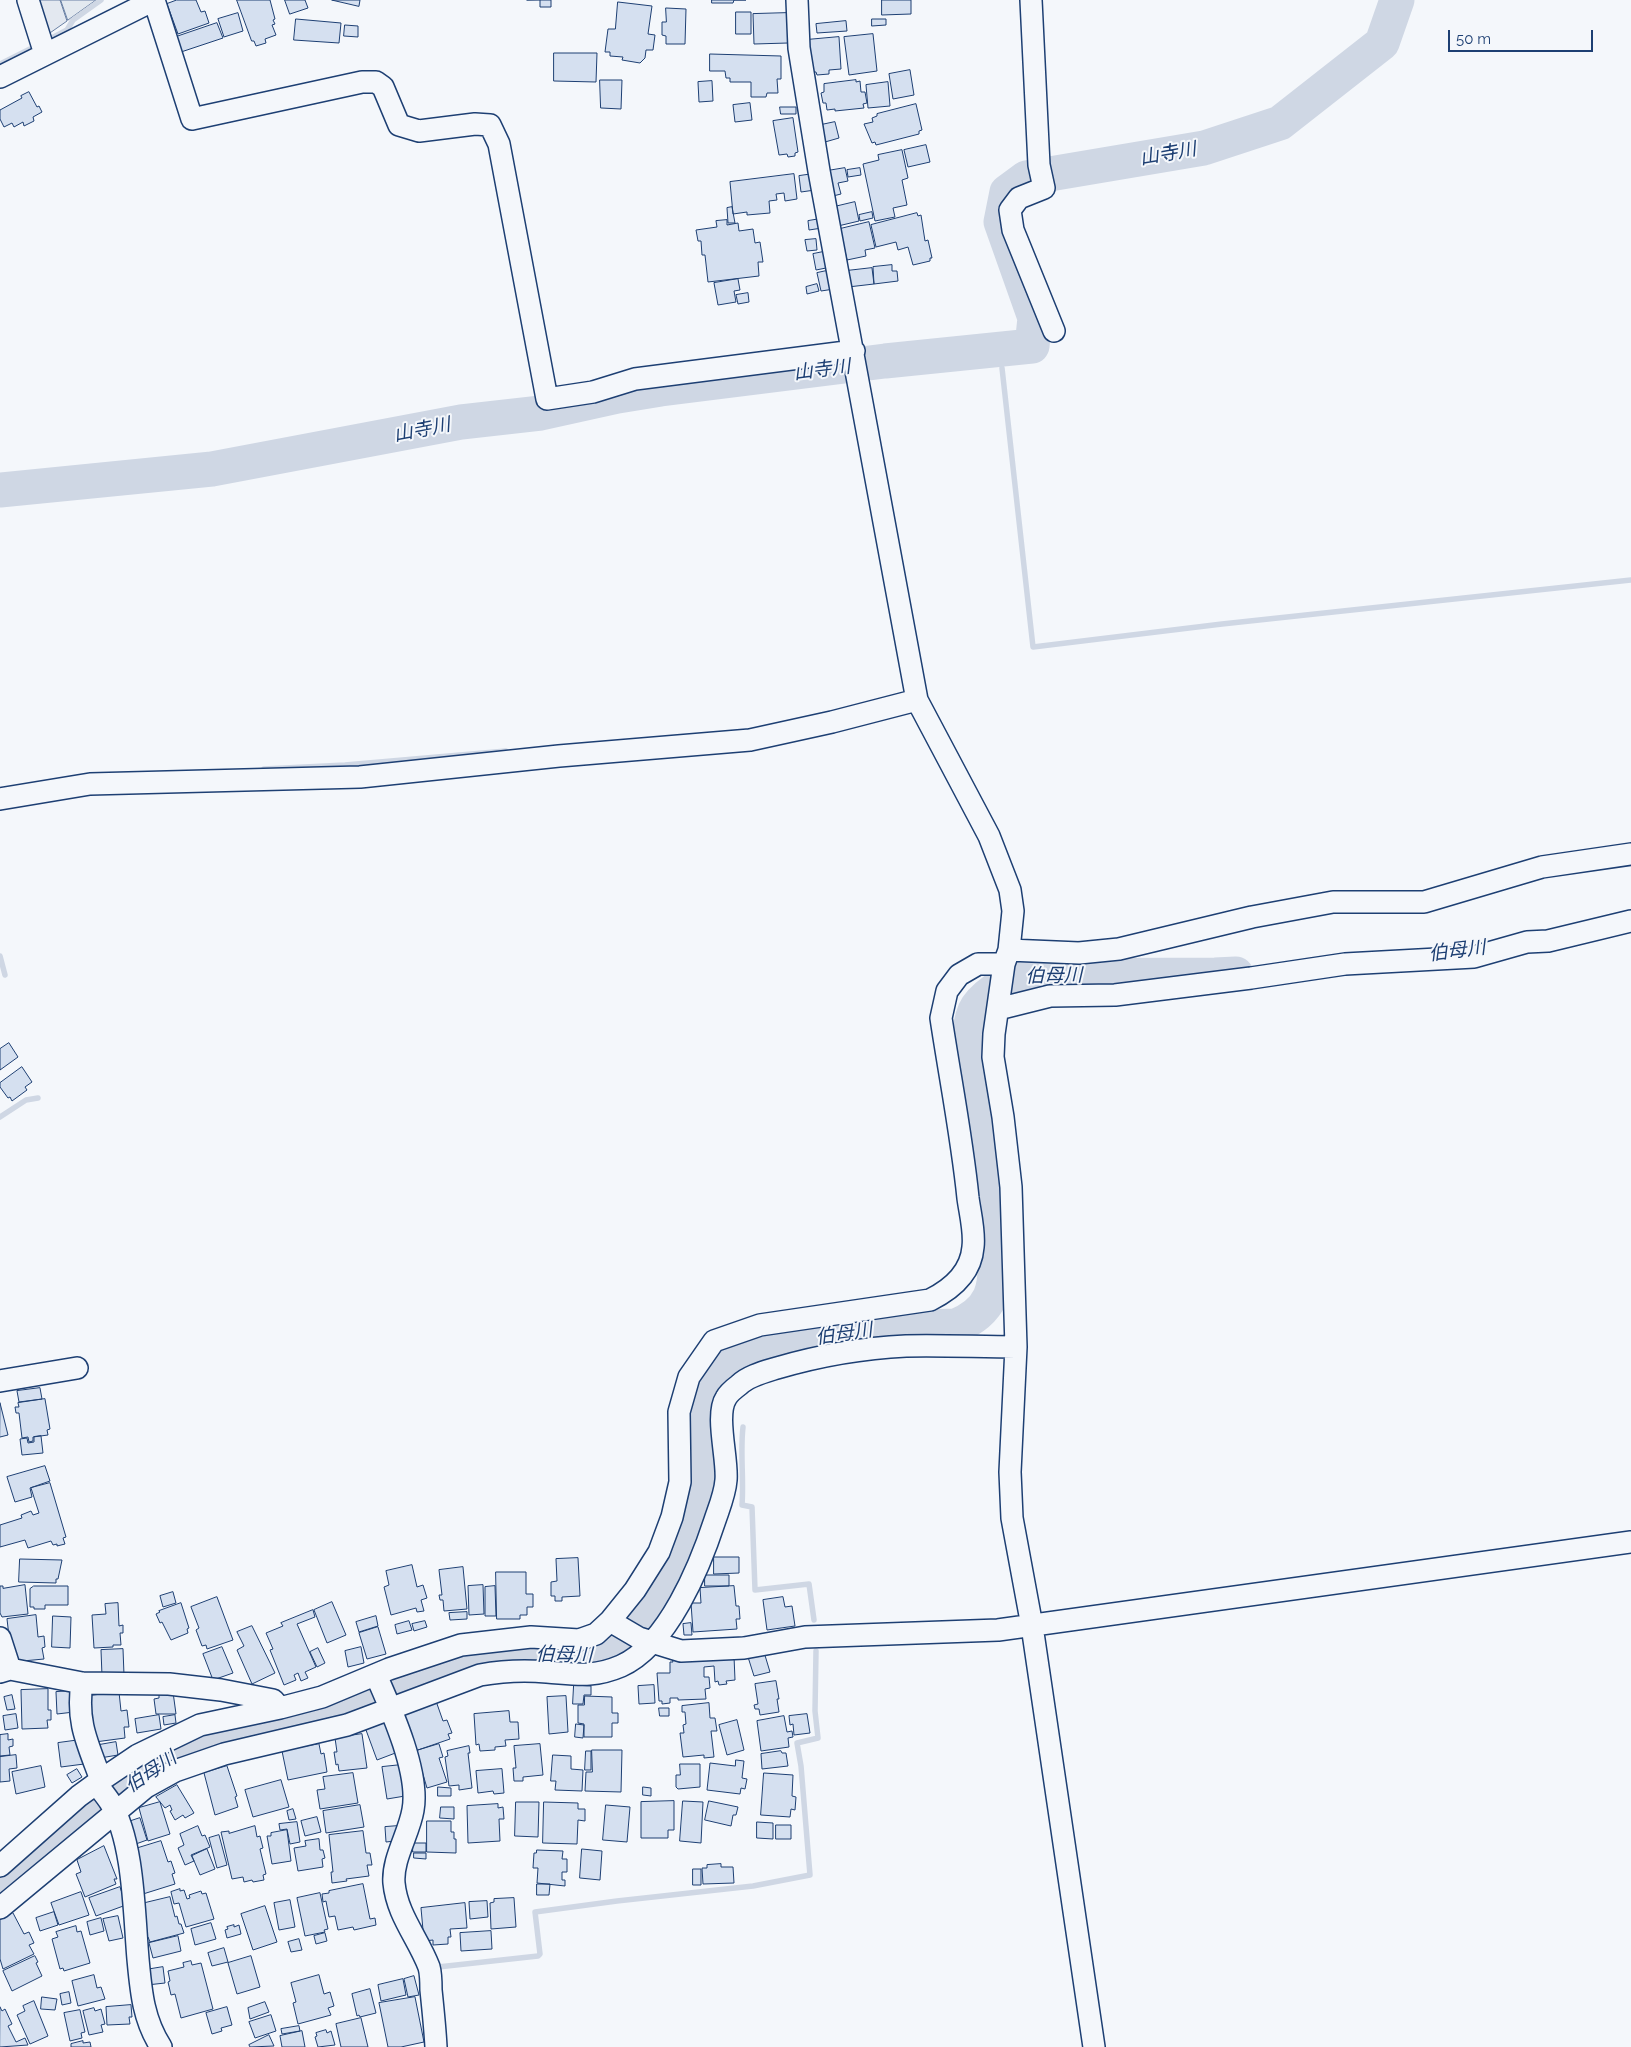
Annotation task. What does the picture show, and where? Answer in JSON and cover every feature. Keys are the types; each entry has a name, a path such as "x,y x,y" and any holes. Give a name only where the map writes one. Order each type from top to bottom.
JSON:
{"street":[{"path":"28,0 45,54"},
{"path":"0,77 154,0 192,118 362,82 376,82 383,87 399,125 419,131 475,124 490,125 499,144 547,399 593,392 634,379 854,351"},
{"path":"797,0 801,57 819,171 854,351 917,700 988,836 1010,890 1013,910 994,1034 993,1057 1003,1116 1011,1187 1016,1347 1010,1472 1012,1518 1032,1626 1094,2047"},
{"path":"1031,0 1039,165 1044,188 1019,198 1010,210 1013,230 1054,331"},
{"path":"0,800 90,784 360,777 559,756 750,740 832,722 917,700"},
{"path":"0,1866 79,1796 138,1755 200,1725 322,1697 389,1669 461,1645 531,1637 579,1640 615,1624 659,1552 672,1517 680,1482 679,1412 689,1377 714,1341 760,1325 930,1300 947,1292 964,1273 973,1247 966,1179 941,1018 947,991 959,975 978,964 1006,957 1119,949 1252,917 1333,902 1424,902 1542,867 1631,854"},
{"path":"998,1009 1050,996 1115,995 1345,964 1474,957 1528,942 1548,941 1631,921"},
{"path":"0,1908 146,1787 175,1771 202,1761 347,1724 480,1675 501,1672 547,1672 579,1676 623,1665 677,1608 694,1577 706,1548 726,1480 722,1413 725,1399 740,1383 761,1373 790,1364 842,1354 906,1346 1016,1347"},
{"path":"0,1381 77,1368"},
{"path":"615,1624 646,1640 682,1651 744,1648 805,1637 955,1632 1032,1626 1631,1542"},
{"path":"0,1638 5,1671 82,1683 169,1684 221,1690 273,1700 280,1708"},
{"path":"376,1675 391,1707 406,1754 414,1789 414,1809 406,1838 394,1869 394,1884 403,1918 430,1969 436,2047"},
{"path":"82,1683 80,1698 82,1729 99,1782 111,1803 121,1829 130,1871 143,2007 152,2034 160,2047"}],"shaded area":[{"path":"36,0 60,0 67,21 47,35"},
{"path":"61,0 96,0 68,20"}],"building":[{"path":"177,0 196,0 201,12 205,11 209,23 178,34 167,4"},
{"path":"237,0 270,0 275,19 273,20 275,24 272,25 276,35 265,39 266,43 256,46 254,41 252,41"},
{"path":"285,0 305,0 308,8 290,14"},
{"path":"332,0 360,0 359,6"},
{"path":"540,0 551,0 551,7 540,7"},
{"path":"712,0 734,0 733,3 712,3"},
{"path":"882,0 911,0 911,14 882,15"},
{"path":"618,2 652,6 648,34 655,35 653,50 646,50 645,58 640,63 622,60 623,57 610,56 610,52 605,52 608,29 615,29"},
{"path":"666,8 686,9 685,44 666,44 666,36 662,35 662,22 666,22"},
{"path":"736,12 751,12 751,34 736,34"},
{"path":"238,13 243,31 224,37 218,19"},
{"path":"788,13 788,43 754,44 753,14"},
{"path":"296,19 341,23 339,43 294,40"},
{"path":"872,19 886,19 886,25 872,26"},
{"path":"846,21 847,31 817,33 816,24"},
{"path":"217,23 223,38 181,52 176,37"},
{"path":"345,25 358,26 358,37 344,36"},
{"path":"873,34 877,71 849,75 844,37"},
{"path":"839,37 841,69 829,70 829,74 817,75 816,72 809,72 806,40"},
{"path":"554,53 597,53 596,82 554,81"},
{"path":"710,54 781,56 781,79 777,79 778,93 767,93 766,97 751,97 751,82 730,82 730,78 726,78 725,71 710,71"},
{"path":"910,70 914,95 893,99 889,74"},
{"path":"600,80 622,80 621,109 601,108"},
{"path":"856,80 856,82 860,81 861,92 865,92 867,103 863,104 864,108 827,110 821,93 824,92 824,84"},
{"path":"712,81 713,101 699,102 698,82"},
{"path":"888,82 890,106 868,108 866,85"},
{"path":"29,92 42,112 33,117 34,121 24,126 23,122 14,127 12,123 4,127 0,119 0,110"},
{"path":"750,103 752,120 735,122 733,105"},
{"path":"916,104 922,130 919,131 919,134 876,145 875,142 872,143 864,124 873,122 872,118 877,116 877,114"},
{"path":"780,107 796,107 796,114 781,114"},
{"path":"793,118 798,152 795,153 795,156 779,155 773,121"},
{"path":"835,122 839,138 825,142 821,125"},
{"path":"926,145 930,162 908,167 904,150"},
{"path":"902,150 908,178 902,180 907,205 893,208 895,217 875,221 863,164 879,160 878,155"},
{"path":"845,168 848,181 838,183 841,194 833,196 827,171"},
{"path":"860,168 861,175 848,177 847,170"},
{"path":"794,174 797,199 785,201 784,193 776,194 777,200 769,201 770,213 747,215 747,212 733,214 730,182"},
{"path":"813,174 815,190 801,192 799,176"},
{"path":"855,202 859,221 838,226 834,207"},
{"path":"732,207 735,223 728,223 727,208"},
{"path":"872,212 873,218 860,221 859,215"},
{"path":"917,213 918,216 921,215 925,241 928,240 932,258 930,258 930,261 913,265 908,247 898,250 896,242 876,247 871,225"},
{"path":"820,219 822,228 809,230 808,221"},
{"path":"727,220 727,225 738,223 739,231 753,229 755,243 760,242 763,262 758,262 759,276 708,282 705,255 702,255 701,241 698,241 696,230 717,227 716,221"},
{"path":"869,222 875,248 865,250 866,256 847,260 840,229"},
{"path":"816,239 817,250 807,251 805,240"},
{"path":"828,251 831,267 816,270 813,254"},
{"path":"892,265 892,271 897,271 898,281 874,284 873,267"},
{"path":"872,268 874,284 848,287 846,271"},
{"path":"831,270 834,289 821,291 817,273"},
{"path":"738,279 740,290 734,291 736,302 718,305 714,283"},
{"path":"817,284 819,291 807,294 806,287"},
{"path":"748,293 749,302 738,304 736,295"},
{"path":"9,1043 18,1057 0,1070 0,1049"},
{"path":"22,1067 32,1082 25,1087 27,1090 12,1101 0,1087 0,1083"},
{"path":"40,1388 42,1399 19,1402 17,1391"},
{"path":"45,1399 50,1429 47,1430 48,1435 33,1437 33,1441 29,1442 28,1437 22,1438 19,1413 16,1413 15,1407 19,1407 18,1403"},
{"path":"0,1403 8,1435 0,1437"},
{"path":"41,1436 43,1453 22,1455 20,1439 27,1438 28,1443 34,1442 34,1437"},
{"path":"45,1466 50,1481 30,1488 32,1497 15,1502 7,1477"},
{"path":"50,1483 66,1537 63,1538 65,1544 57,1546 57,1544 53,1545 51,1541 28,1548 25,1540 0,1547 0,1525 22,1518 21,1515 31,1511 33,1515 39,1513 31,1488"},
{"path":"714,1557 739,1557 739,1573 714,1574"},
{"path":"578,1558 580,1596 562,1597 562,1601 555,1601 555,1596 551,1596 551,1582 557,1581 556,1559"},
{"path":"20,1559 62,1560 56,1583 19,1582"},
{"path":"412,1565 417,1587 423,1585 427,1598 421,1600 424,1611 417,1612 416,1608 391,1615 384,1587 389,1585 386,1571"},
{"path":"463,1567 467,1609 444,1611 443,1600 440,1600 439,1595 442,1595 439,1570"},
{"path":"496,1572 526,1572 526,1594 533,1594 533,1607 527,1607 527,1615 520,1615 520,1619 497,1619"},
{"path":"705,1575 729,1575 729,1586 705,1586"},
{"path":"25,1585 28,1614 2,1617 0,1613 0,1586 3,1586 3,1588"},
{"path":"483,1585 484,1614 469,1615 468,1586"},
{"path":"34,1586 68,1586 68,1605 45,1605 45,1609 30,1607 30,1589"},
{"path":"495,1586 496,1616 485,1616 485,1587"},
{"path":"734,1586 736,1606 739,1606 740,1619 736,1619 737,1629 693,1632 691,1603 701,1603 700,1588"},
{"path":"173,1592 176,1603 163,1607 160,1596"},
{"path":"217,1597 233,1640 207,1649 206,1645 202,1646 196,1630 199,1628 191,1607"},
{"path":"783,1597 785,1607 792,1606 795,1626 767,1630 763,1600"},
{"path":"332,1602 346,1635 327,1643 314,1610"},
{"path":"118,1603 119,1626 123,1625 123,1633 120,1633 121,1645 94,1648 92,1615 106,1614 105,1604"},
{"path":"181,1603 189,1628 187,1629 188,1633 171,1640 156,1614 159,1611"},
{"path":"313,1610 315,1617 297,1624 316,1667 305,1672 308,1678 301,1681 298,1673 294,1675 296,1680 284,1685 270,1650 273,1649 266,1633 283,1626 281,1623"},
{"path":"467,1612 467,1619 450,1620 449,1613"},
{"path":"36,1615 38,1637 44,1636 45,1647 42,1648 44,1659 12,1662 7,1619"},
{"path":"53,1616 71,1617 70,1648 52,1647"},
{"path":"376,1616 378,1626 359,1632 356,1622"},
{"path":"409,1621 412,1630 397,1634 395,1625"},
{"path":"425,1621 427,1627 414,1631 412,1624"},
{"path":"691,1623 692,1635 684,1635 683,1624"},
{"path":"252,1626 275,1673 252,1684 237,1650 244,1646 237,1632"},
{"path":"378,1627 386,1654 367,1659 359,1633"},
{"path":"222,1647 233,1673 213,1680 203,1654"},
{"path":"361,1647 364,1663 348,1667 345,1651"},
{"path":"318,1648 325,1663 317,1667 310,1652"},
{"path":"123,1649 124,1675 102,1676 101,1650"},
{"path":"764,1652 770,1672 754,1676 748,1657"},
{"path":"734,1656 735,1680 726,1681 727,1684 719,1685 718,1681 715,1682 714,1666 704,1667 704,1677 709,1677 710,1688 705,1689 706,1699 678,1700 678,1698 670,1698 670,1703 662,1704 662,1701 659,1701 657,1673 670,1673 670,1662 673,1662 672,1659"},
{"path":"776,1681 779,1712 760,1715 759,1709 755,1709 754,1705 758,1704 755,1684"},
{"path":"574,1685 591,1686 591,1695 584,1695 583,1704 573,1704"},
{"path":"654,1685 655,1703 639,1704 638,1686"},
{"path":"48,1689 48,1710 51,1710 51,1720 47,1720 48,1728 22,1729 21,1690"},
{"path":"72,1691 74,1712 57,1714 56,1692"},
{"path":"119,1692 121,1711 127,1710 129,1727 124,1727 125,1738 95,1742 89,1696"},
{"path":"173,1692 176,1714 156,1714 154,1699 159,1698 159,1694"},
{"path":"12,1695 15,1709 7,1710 4,1697"},
{"path":"566,1696 568,1732 549,1734 547,1697"},
{"path":"585,1696 612,1697 612,1713 618,1713 618,1723 612,1723 612,1737 584,1737 584,1724 578,1723 578,1705 584,1705"},
{"path":"436,1701 443,1721 447,1720 452,1733 448,1734 450,1739 415,1751 403,1715 409,1713 409,1710"},
{"path":"709,1703 710,1718 715,1718 717,1731 711,1731 714,1757 704,1758 704,1755 683,1757 680,1733 684,1733 683,1725 686,1724 685,1712 682,1712 682,1706"},
{"path":"659,1708 669,1708 669,1716 660,1716"},
{"path":"509,1711 510,1722 518,1722 519,1739 505,1740 506,1746 495,1747 495,1750 480,1751 479,1744 476,1745 474,1714"},
{"path":"16,1714 18,1728 5,1730 3,1716"},
{"path":"807,1714 810,1733 794,1735 793,1724 790,1725 789,1716"},
{"path":"159,1715 161,1729 137,1733 135,1719"},
{"path":"175,1715 176,1723 164,1725 163,1717"},
{"path":"784,1716 787,1732 792,1731 793,1737 788,1738 789,1747 761,1751 757,1721"},
{"path":"737,1720 744,1750 727,1755 719,1725"},
{"path":"387,1722 398,1752 377,1760 366,1730"},
{"path":"576,1724 584,1725 583,1738 575,1737"},
{"path":"8,1734 8,1740 13,1739 13,1746 9,1747 10,1755 0,1756 0,1735"},
{"path":"362,1734 367,1768 339,1771 334,1752 337,1752 335,1738"},
{"path":"80,1740 84,1764 61,1767 58,1743"},
{"path":"116,1742 118,1755 100,1758 99,1745"},
{"path":"319,1744 321,1754 324,1753 327,1772 288,1780 282,1751"},
{"path":"439,1744 443,1757 439,1758 447,1782 427,1788 416,1751"},
{"path":"540,1744 543,1775 523,1777 523,1781 514,1781 513,1768 516,1768 514,1746"},
{"path":"469,1746 472,1788 459,1790 459,1785 449,1786 445,1757 448,1756 447,1751"},
{"path":"592,1750 622,1750 621,1792 585,1791 586,1772 592,1772"},
{"path":"586,1751 591,1751 591,1770 585,1770"},
{"path":"781,1751 786,1753 788,1766 762,1769 761,1754"},
{"path":"16,1755 17,1768 9,1769 10,1781 0,1782 0,1757"},
{"path":"553,1755 571,1756 571,1769 583,1770 582,1791 555,1790 556,1781 551,1781"},
{"path":"736,1760 744,1761 742,1778 747,1779 745,1789 741,1788 740,1794 707,1790 710,1763 735,1766"},
{"path":"680,1764 700,1764 700,1787 678,1789 676,1787 676,1775 680,1775"},
{"path":"401,1765 405,1796 387,1799 382,1767"},
{"path":"41,1766 45,1787 16,1794 12,1772"},
{"path":"227,1766 237,1796 235,1797 238,1807 215,1815 204,1773"},
{"path":"77,1769 82,1777 72,1783 67,1775"},
{"path":"502,1769 504,1793 494,1794 493,1791 478,1793 476,1771"},
{"path":"353,1773 358,1803 320,1809 317,1790 325,1789 323,1777"},
{"path":"764,1773 793,1775 792,1796 796,1797 795,1810 791,1809 790,1817 761,1815"},
{"path":"281,1780 289,1807 253,1817 245,1790"},
{"path":"177,1785 194,1813 185,1818 183,1815 175,1820 170,1811 172,1810 170,1805 165,1808 156,1797"},
{"path":"438,1787 451,1788 451,1796 438,1796"},
{"path":"643,1787 651,1788 651,1796 643,1795"},
{"path":"674,1801 674,1830 668,1830 668,1838 641,1838 641,1802"},
{"path":"683,1801 703,1802 701,1843 680,1841"},
{"path":"709,1801 738,1807 736,1815 733,1815 731,1826 705,1820"},
{"path":"160,1802 170,1834 148,1841 139,1808"},
{"path":"516,1802 539,1802 538,1837 515,1836"},
{"path":"544,1802 578,1803 578,1809 585,1809 585,1821 578,1820 577,1844 543,1843"},
{"path":"498,1804 498,1808 503,1807 504,1819 499,1819 500,1841 468,1843 467,1806"},
{"path":"360,1805 364,1827 326,1833 323,1811"},
{"path":"606,1805 630,1807 627,1842 603,1840"},
{"path":"441,1807 454,1807 454,1819 440,1818"},
{"path":"293,1809 296,1819 289,1820 287,1811"},
{"path":"317,1817 321,1832 305,1836 301,1821"},
{"path":"140,1818 147,1840 133,1845 128,1822"},
{"path":"427,1821 451,1821 451,1832 454,1832 454,1839 456,1839 456,1853 427,1852"},
{"path":"297,1822 300,1842 290,1844 287,1829 280,1830 279,1824"},
{"path":"757,1822 773,1823 773,1839 757,1838"},
{"path":"776,1825 791,1825 791,1839 776,1839"},
{"path":"198,1826 202,1836 205,1835 210,1847 191,1855 194,1861 185,1865 178,1848 184,1845 180,1834"},
{"path":"255,1826 257,1837 260,1836 263,1848 260,1849 266,1874 263,1875 264,1880 244,1882 243,1877 232,1879 221,1832 229,1831 229,1833"},
{"path":"398,1826 395,1841 386,1842 385,1827"},
{"path":"287,1830 291,1861 272,1864 267,1836 271,1836 271,1833"},
{"path":"363,1831 366,1853 370,1853 372,1865 367,1865 369,1876 332,1883 331,1872 333,1872 329,1835"},
{"path":"219,1835 227,1865 217,1868 209,1838"},
{"path":"319,1839 320,1850 323,1850 325,1858 322,1859 323,1867 298,1871 294,1848 306,1846 305,1841"},
{"path":"161,1841 168,1862 171,1861 175,1873 172,1874 175,1884 143,1894 135,1849"},
{"path":"413,1843 426,1843 426,1852 413,1852"},
{"path":"104,1846 117,1879 114,1879 116,1884 85,1897 76,1874 81,1872 77,1860"},
{"path":"207,1849 215,1869 200,1875 192,1856"},
{"path":"582,1849 602,1851 600,1880 580,1878"},
{"path":"537,1850 563,1851 562,1859 567,1859 567,1872 562,1872 562,1880 565,1880 565,1886 537,1883 538,1868 533,1868 534,1853"},
{"path":"414,1853 426,1853 426,1859 414,1858"},
{"path":"721,1864 721,1867 733,1867 734,1883 703,1884 702,1868 707,1868 707,1865"},
{"path":"693,1869 701,1869 701,1885 693,1885"},
{"path":"363,1884 370,1919 375,1918 376,1925 354,1930 353,1927 338,1930 335,1916 329,1917 326,1901 323,1902 322,1894"},
{"path":"537,1884 550,1884 549,1895 537,1895"},
{"path":"120,1887 126,1905 96,1916 89,1898"},
{"path":"180,1889 180,1891 184,1890 187,1899 190,1898 189,1895 201,1891 202,1894 206,1893 214,1919 186,1927 179,1903 174,1904 171,1892"},
{"path":"81,1892 89,1915 59,1925 51,1903"},
{"path":"320,1893 328,1929 324,1930 325,1932 305,1936 297,1898"},
{"path":"170,1897 175,1917 177,1916 184,1933 150,1942 148,1937 144,1938 141,1904"},
{"path":"514,1898 516,1927 491,1929 490,1903 494,1902 494,1899"},
{"path":"290,1900 295,1927 279,1930 274,1903"},
{"path":"487,1901 488,1917 470,1919 469,1902"},
{"path":"465,1903 467,1928 450,1929 451,1937 448,1937 448,1944 433,1945 433,1940 424,1941 421,1908"},
{"path":"265,1906 277,1942 253,1950 241,1914"},
{"path":"54,1912 58,1925 40,1931 36,1918"},
{"path":"13,1913 24,1934 29,1932 34,1943 29,1945 34,1954 3,1969 0,1959 0,1920"},
{"path":"118,1916 123,1938 109,1941 103,1919"},
{"path":"101,1918 104,1931 90,1935 87,1922"},
{"path":"211,1923 216,1939 195,1945 191,1929"},
{"path":"234,1925 234,1927 239,1925 241,1934 227,1938 225,1930 228,1929 227,1927"},
{"path":"76,1926 77,1932 81,1931 90,1963 64,1971 63,1968 60,1969 52,1939 58,1937 56,1932"},
{"path":"491,1931 492,1949 461,1951 460,1933"},
{"path":"325,1933 327,1941 316,1944 314,1936"},
{"path":"178,1936 181,1951 153,1958 149,1943"},
{"path":"299,1939 302,1950 291,1952 288,1942"},
{"path":"224,1948 228,1962 212,1966 208,1953"},
{"path":"35,1956 42,1976 12,1991 3,1971"},
{"path":"251,1956 260,1987 237,1994 228,1963"},
{"path":"191,1961 192,1965 201,1963 213,2009 181,2018 175,1994 171,1995 168,1971 184,1967 183,1963"},
{"path":"163,1967 165,1983 147,1985 145,1970"},
{"path":"94,1975 97,1988 101,1987 105,1999 78,2006 72,1981"},
{"path":"319,1975 324,1994 330,1992 334,2006 328,2008 331,2015 298,2024 293,2003 296,2002 291,1983"},
{"path":"414,1976 419,1995 408,1997 404,1979"},
{"path":"403,1979 406,1995 381,2001 378,1985"},
{"path":"370,1989 376,2013 357,2016 352,1994"},
{"path":"69,1992 71,2003 62,2005 60,1994"},
{"path":"42,1997 57,1999 55,2010 41,2009"},
{"path":"415,1997 424,2042 401,2047 388,2047 379,2003"},
{"path":"34,2001 48,2036 30,2044 17,2015 25,2011 23,2006"},
{"path":"265,2002 269,2012 250,2019 248,2008"},
{"path":"131,2005 132,2017 129,2017 130,2024 107,2025 106,2007"},
{"path":"0,2007 2,2011 5,2009 12,2024 8,2026 16,2042 25,2038 28,2045 0,2047"},
{"path":"227,2007 232,2025 221,2028 222,2031 212,2034 206,2013"},
{"path":"94,2008 95,2011 101,2009 105,2024 101,2025 103,2032 89,2035 83,2011"},
{"path":"80,2010 85,2032 81,2033 82,2038 70,2041 64,2013"},
{"path":"271,2015 276,2031 255,2038 249,2022"},
{"path":"361,2018 368,2047 341,2047 336,2024"},
{"path":"299,2026 300,2031 282,2034 281,2029"},
{"path":"326,2030 327,2033 331,2031 335,2045 318,2047 315,2037 317,2036 316,2033"},
{"path":"302,2031 305,2047 282,2047 280,2036"},
{"path":"269,2035 274,2046 250,2047 249,2045"},
{"path":"83,2041 83,2043 90,2042 91,2047 71,2047 71,2044"}],"waterway":[{"path":"46,41 67,30 73,20 101,0"},
{"name":"山寺川","path":"0,490 212,469 461,422 541,413 618,396 661,389 885,361 1032,346 1035,318 1001,222 1007,192 1026,178 1204,148 1280,123 1382,43 1397,0"},
{"path":"0,64 38,45"},
{"path":"1002,368 1033,647 1222,624 1631,580"},
{"path":"264,769 345,765 506,751"},
{"path":"0,956 5,975"},
{"name":"伯母川","path":"0,1892 90,1815 174,1753 354,1705 425,1674 474,1657 516,1654 585,1660 601,1656 614,1649 624,1640 679,1570 694,1531 701,1482 698,1409 705,1389 716,1374 738,1359 795,1341 859,1329 956,1326 976,1315 987,1302 992,1292 995,1277 995,1217 987,1139 970,1044 970,1033 975,1011 983,1000 1001,986 1019,976 1236,974"},
{"path":"0,1117 26,1100 38,1098"},
{"path":"743,1427 742,1505 752,1507 755,1590 809,1584 814,1620"},
{"path":"438,1971 438,1967 538,1956 540,1954 535,1912 753,1886 810,1875 801,1766 797,1743 818,1738 815,1711 816,1651"}]}
